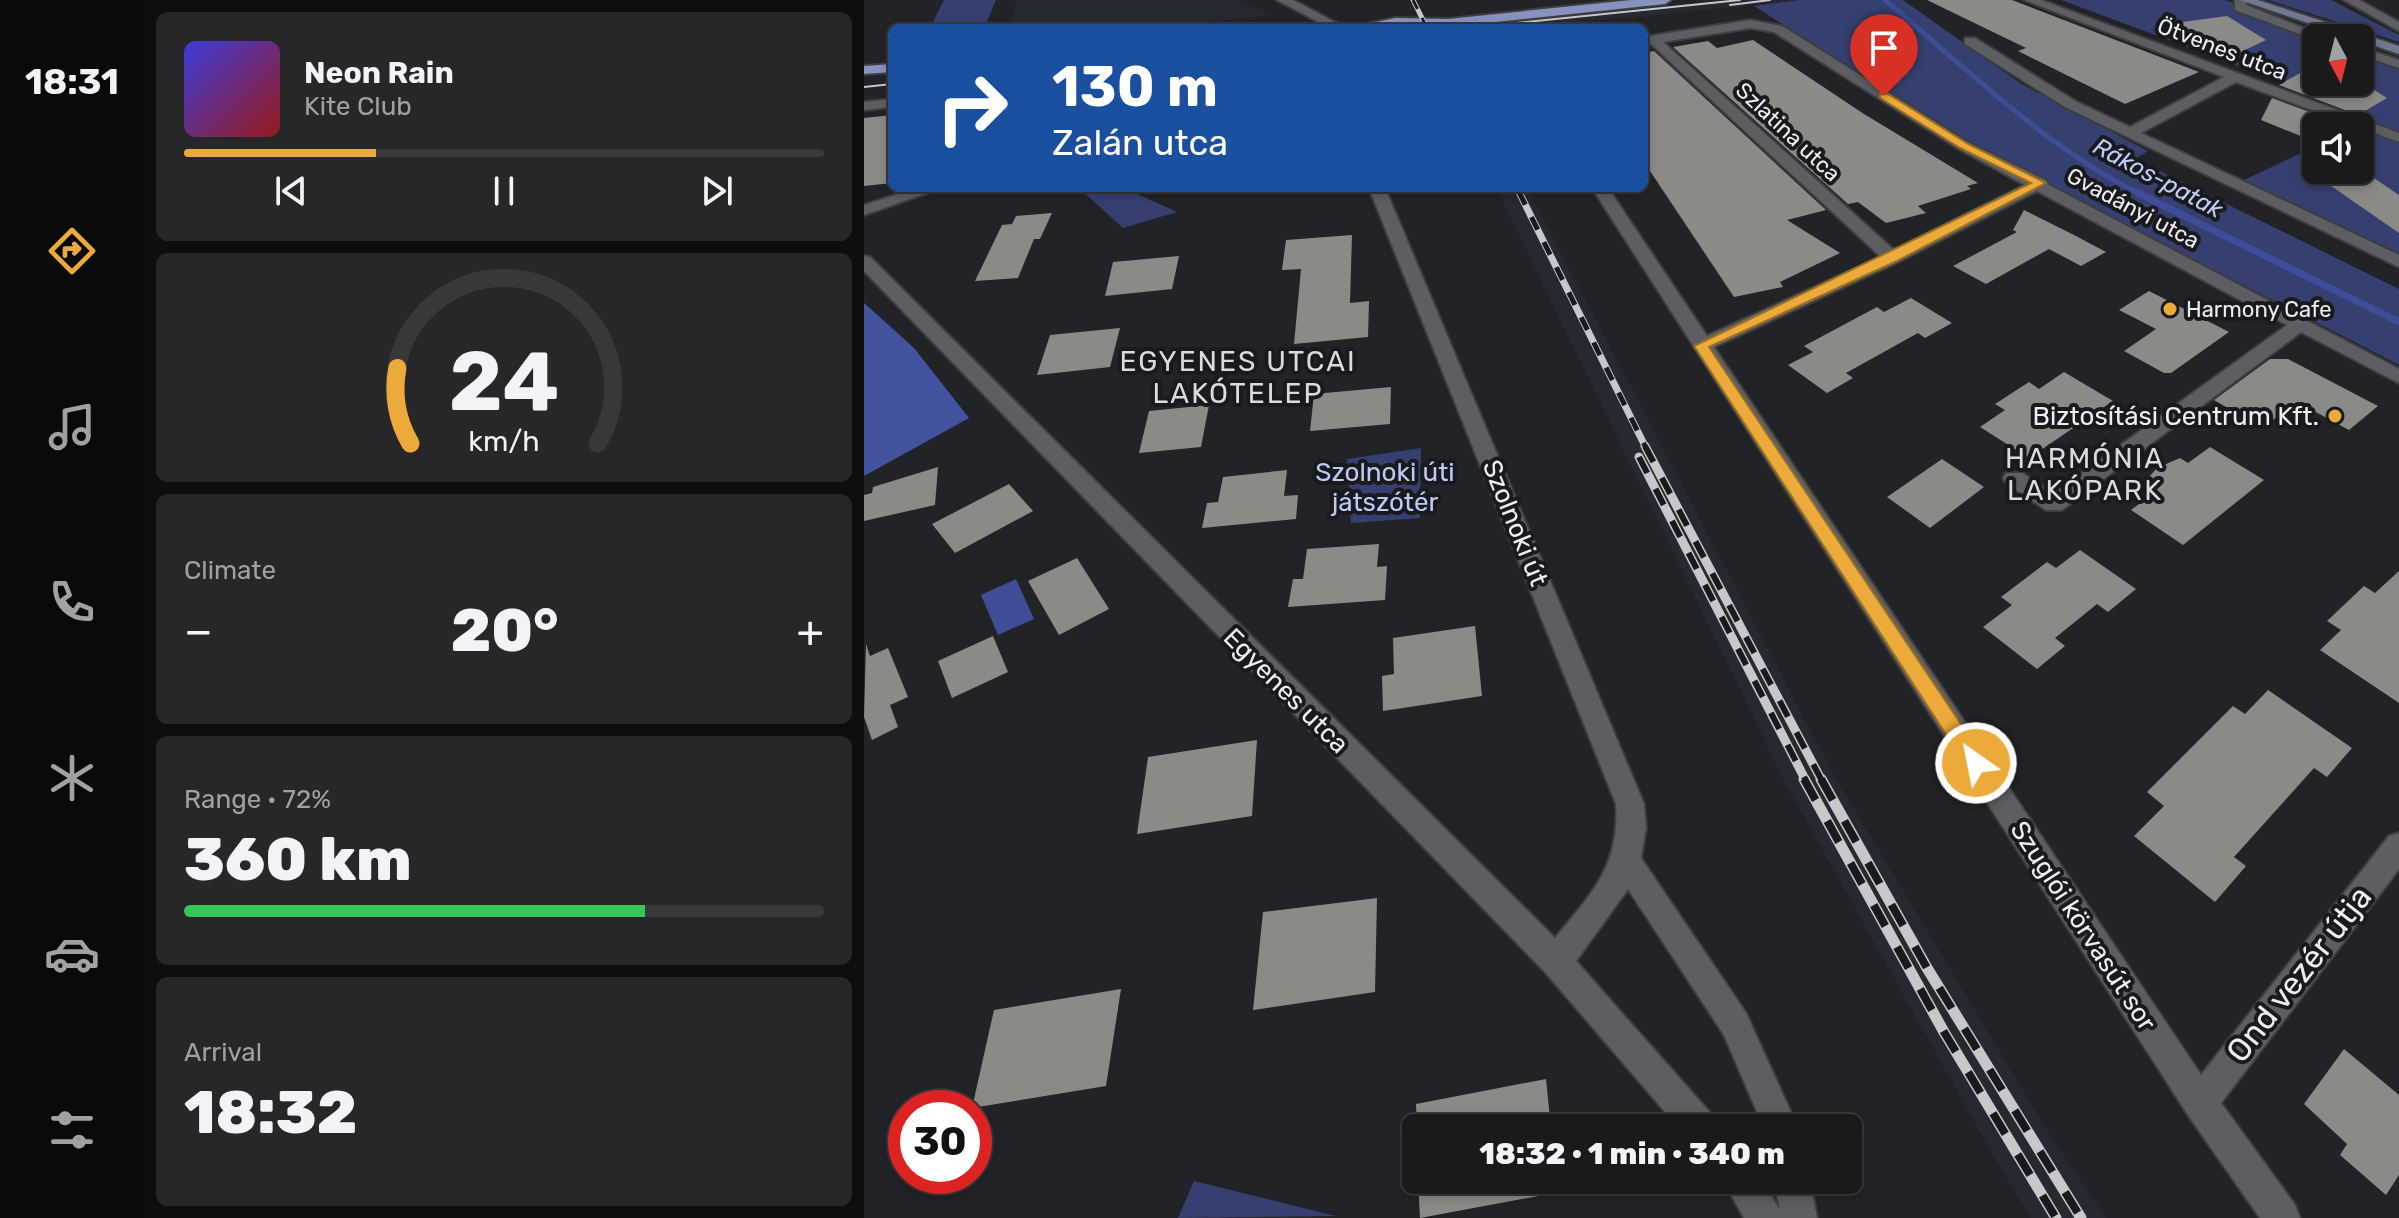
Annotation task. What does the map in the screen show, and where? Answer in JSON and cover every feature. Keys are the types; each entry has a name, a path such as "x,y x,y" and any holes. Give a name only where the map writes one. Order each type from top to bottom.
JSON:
{"main road":[{"path":"1389,24 1573,0"},
{"path":"1401,24 1462,21 1665,0"},
{"path":"864,70 888,68"}],"street":[{"path":"1283,0 1332,24"},
{"name":"Ötvenes utca","path":"2030,0 2399,138"},
{"path":"2302,30 2239,7 2243,0 2399,50"},
{"path":"2350,0 2399,27"},
{"name":"Gvadányi utca","path":"1649,40 1750,24 1778,29 1964,146 2040,183 2399,377"},
{"name":"Szlatina utca","path":"1649,40 1892,258"},
{"path":"1970,41 2031,82 2399,262"},
{"path":"2374,56 2399,64"},
{"path":"2130,133 2234,77"},
{"path":"864,106 888,103"},
{"path":"1701,346 1892,258 2040,183"},
{"path":"864,210 920,192"},
{"name":"Szolnoki út","path":"1379,192 1630,804 1634,829 1626,861 1613,890 1556,961"},
{"name":"Szuglói körvasút sor","path":"1603,192 2200,1103 2282,1218"},
{"name":"Egyenes utca","path":"864,261 1556,961 1689,1114"},
{"path":"2014,478 2054,504 2300,324"},
{"name":"Ond vezér útja","path":"2200,1103 2399,846"},
{"path":"1626,861 1735,1024 1775,1114"},
{"path":"1750,1194 1765,1218"},
{"path":"1795,1194 1799,1218"}],"shaded area":[{"path":"1017,0 1239,0 1271,15 1194,24 1010,24"},
{"path":"1728,0 1800,0 1567,24 1486,24"},
{"path":"1498,192 1529,192 1832,772 2045,1127 2106,1218 2031,1218 1787,786"},
{"path":"864,303 914,348 969,418 864,476"},
{"path":"1016,579 1034,619 998,635 981,595"}],"green space":[{"path":"944,0 996,0 986,24 932,24"},
{"path":"1800,0 1903,0 2020,83 2148,151 2135,159 2399,289 2399,365 1983,151 1754,6"},
{"path":"2061,0 2225,0 2302,25 2302,90"},
{"path":"2268,0 2331,0 2399,35 2399,42 2374,34 2374,24 2343,24"},
{"path":"2374,50 2399,58 2399,253 2244,180 2302,153 2302,184 2374,184 2376,117 2374,112 2363,112 2319,96 2374,96"},
{"path":"1083,192 1133,192 1177,212 1123,228"},
{"name":"Szolnoki úti játszótér","path":"1421,448 1420,518 1351,523 1347,459"},
{"path":"1194,1181 1336,1216 1178,1218"}],"building":[{"path":"1927,0 2012,0 2199,72 2125,104 2018,51 2026,48"},
{"path":"2227,16 2266,40 2228,58 2175,23"},
{"path":"1753,40 1864,114 1978,183 1967,186 1971,189 1918,206 1926,213 1886,223 1858,202 1848,204 1673,47 1708,41 1717,48"},
{"path":"1654,51 1826,210 1787,220 1840,253 1780,282 1783,287 1734,297 1648,168 1648,52"},
{"path":"2302,72 2302,94 2279,85"},
{"path":"2374,90 2387,98 2363,112 2350,112 2308,96 2374,96"},
{"path":"2272,98 2310,112 2302,112 2302,137 2261,120"},
{"path":"888,115 888,183 864,186 864,118"},
{"path":"2374,178 2399,195 2399,233 2328,184 2374,184"},
{"path":"2024,210 2106,252 2081,266 2049,249 1986,284 1953,266 2017,232 2013,230"},
{"path":"1052,213 1040,239 1034,239 1018,278 975,281 1002,225 1012,224 1016,216"},
{"path":"1352,235 1350,303 1369,301 1368,337 1294,344 1301,269 1282,270 1286,240"},
{"path":"1179,256 1172,289 1105,296 1113,262"},
{"path":"2149,291 2229,332 2171,373 2164,373 2124,351 2156,329 2119,310"},
{"path":"1911,298 1952,323 1925,338 1918,333 1846,373 1853,378 1827,393 1788,365 1813,352 1804,346 1877,307 1884,312"},
{"path":"1120,328 1110,367 1037,375 1050,335"},
{"path":"2270,359 2288,359 2378,406 2349,430 2297,402 2262,428 2214,400"},
{"path":"2064,372 2113,401 2029,458 1980,427 2005,410 1995,404 2029,382 2039,389"},
{"path":"1391,387 1390,424 1310,431 1314,394"},
{"path":"1209,405 1201,447 1139,453 1149,411"},
{"path":"2210,447 2264,480 2183,545 2131,510 2154,493 2142,485 2157,468 2180,458 2188,463"},
{"path":"1942,459 1984,487 1930,528 1887,497"},
{"path":"938,467 935,505 864,521 864,495 872,493 873,487"},
{"path":"1287,470 1284,496 1298,495 1296,519 1202,528 1207,503 1218,502 1223,477"},
{"path":"1009,484 1033,511 955,553 932,524"},
{"path":"1379,544 1377,567 1387,566 1385,600 1288,607 1293,579 1303,579 1307,549"},
{"path":"2080,550 2136,589 2108,612 2097,604 2055,638 2065,646 2037,669 1983,627 2012,605 2001,597 2047,562 2056,568"},
{"path":"1077,558 1109,609 1059,635 1028,581"},
{"path":"2399,571 2399,703 2320,650 2341,630 2327,621 2364,586 2375,593"},
{"path":"1475,626 1482,696 1383,711 1382,676 1394,674 1393,638"},
{"path":"993,636 1008,672 952,698 938,661"},
{"path":"866,644 870,656 888,648 908,697 890,705 898,727 872,740 864,717"},
{"path":"2268,690 2352,748 2327,777 2314,768 2234,857 2246,866 2215,902 2134,836 2164,806 2147,792 2233,706 2245,714"},
{"path":"1257,740 1252,816 1137,834 1148,757"},
{"path":"1377,898 1375,992 1253,1010 1263,912"},
{"path":"1121,989 1106,1086 992,1105 992,1090 976,1090 994,1010"},
{"path":"2344,1049 2399,1095 2399,1175 2386,1195 2340,1155 2347,1144 2304,1104"},
{"path":"1546,1079 1550,1114 1416,1114 1416,1104"},
{"path":"1419,1194 1549,1194 1420,1218"}],"waterway":[{"name":"Rákos-patak","path":"1885,0 2039,130 2105,175 2140,194"},
{"name":"Rákos-patak","path":"2140,194 2399,322"}],"tram line":[{"path":"1508,24 1740,0"},
{"path":"1730,5 1770,0"},
{"path":"864,87 888,84"}],"railway":[{"path":"1413,0 1425,24"},
{"path":"1519,192 1645,446"},
{"path":"1645,446 1822,781"},
{"path":"1639,457 1806,781"},
{"path":"1804,779 1944,1032 2056,1218"},
{"path":"1821,779 1927,968 2081,1218"}],"place":[{"name":"Harmony Cafe","path":"2170,309"},
{"name":"Biztosítási Centrum Kft.","path":"2335,416"}],"district":[{"name":"EGYENES UTCAI LAKÓTELEP","path":"1238,377"},
{"name":"HARMÓNIA LAKÓPARK","path":"2085,474"}],"route":[{"path":"1884,96 1964,146 2040,183 1892,258 1701,346 1976,763"}]}
